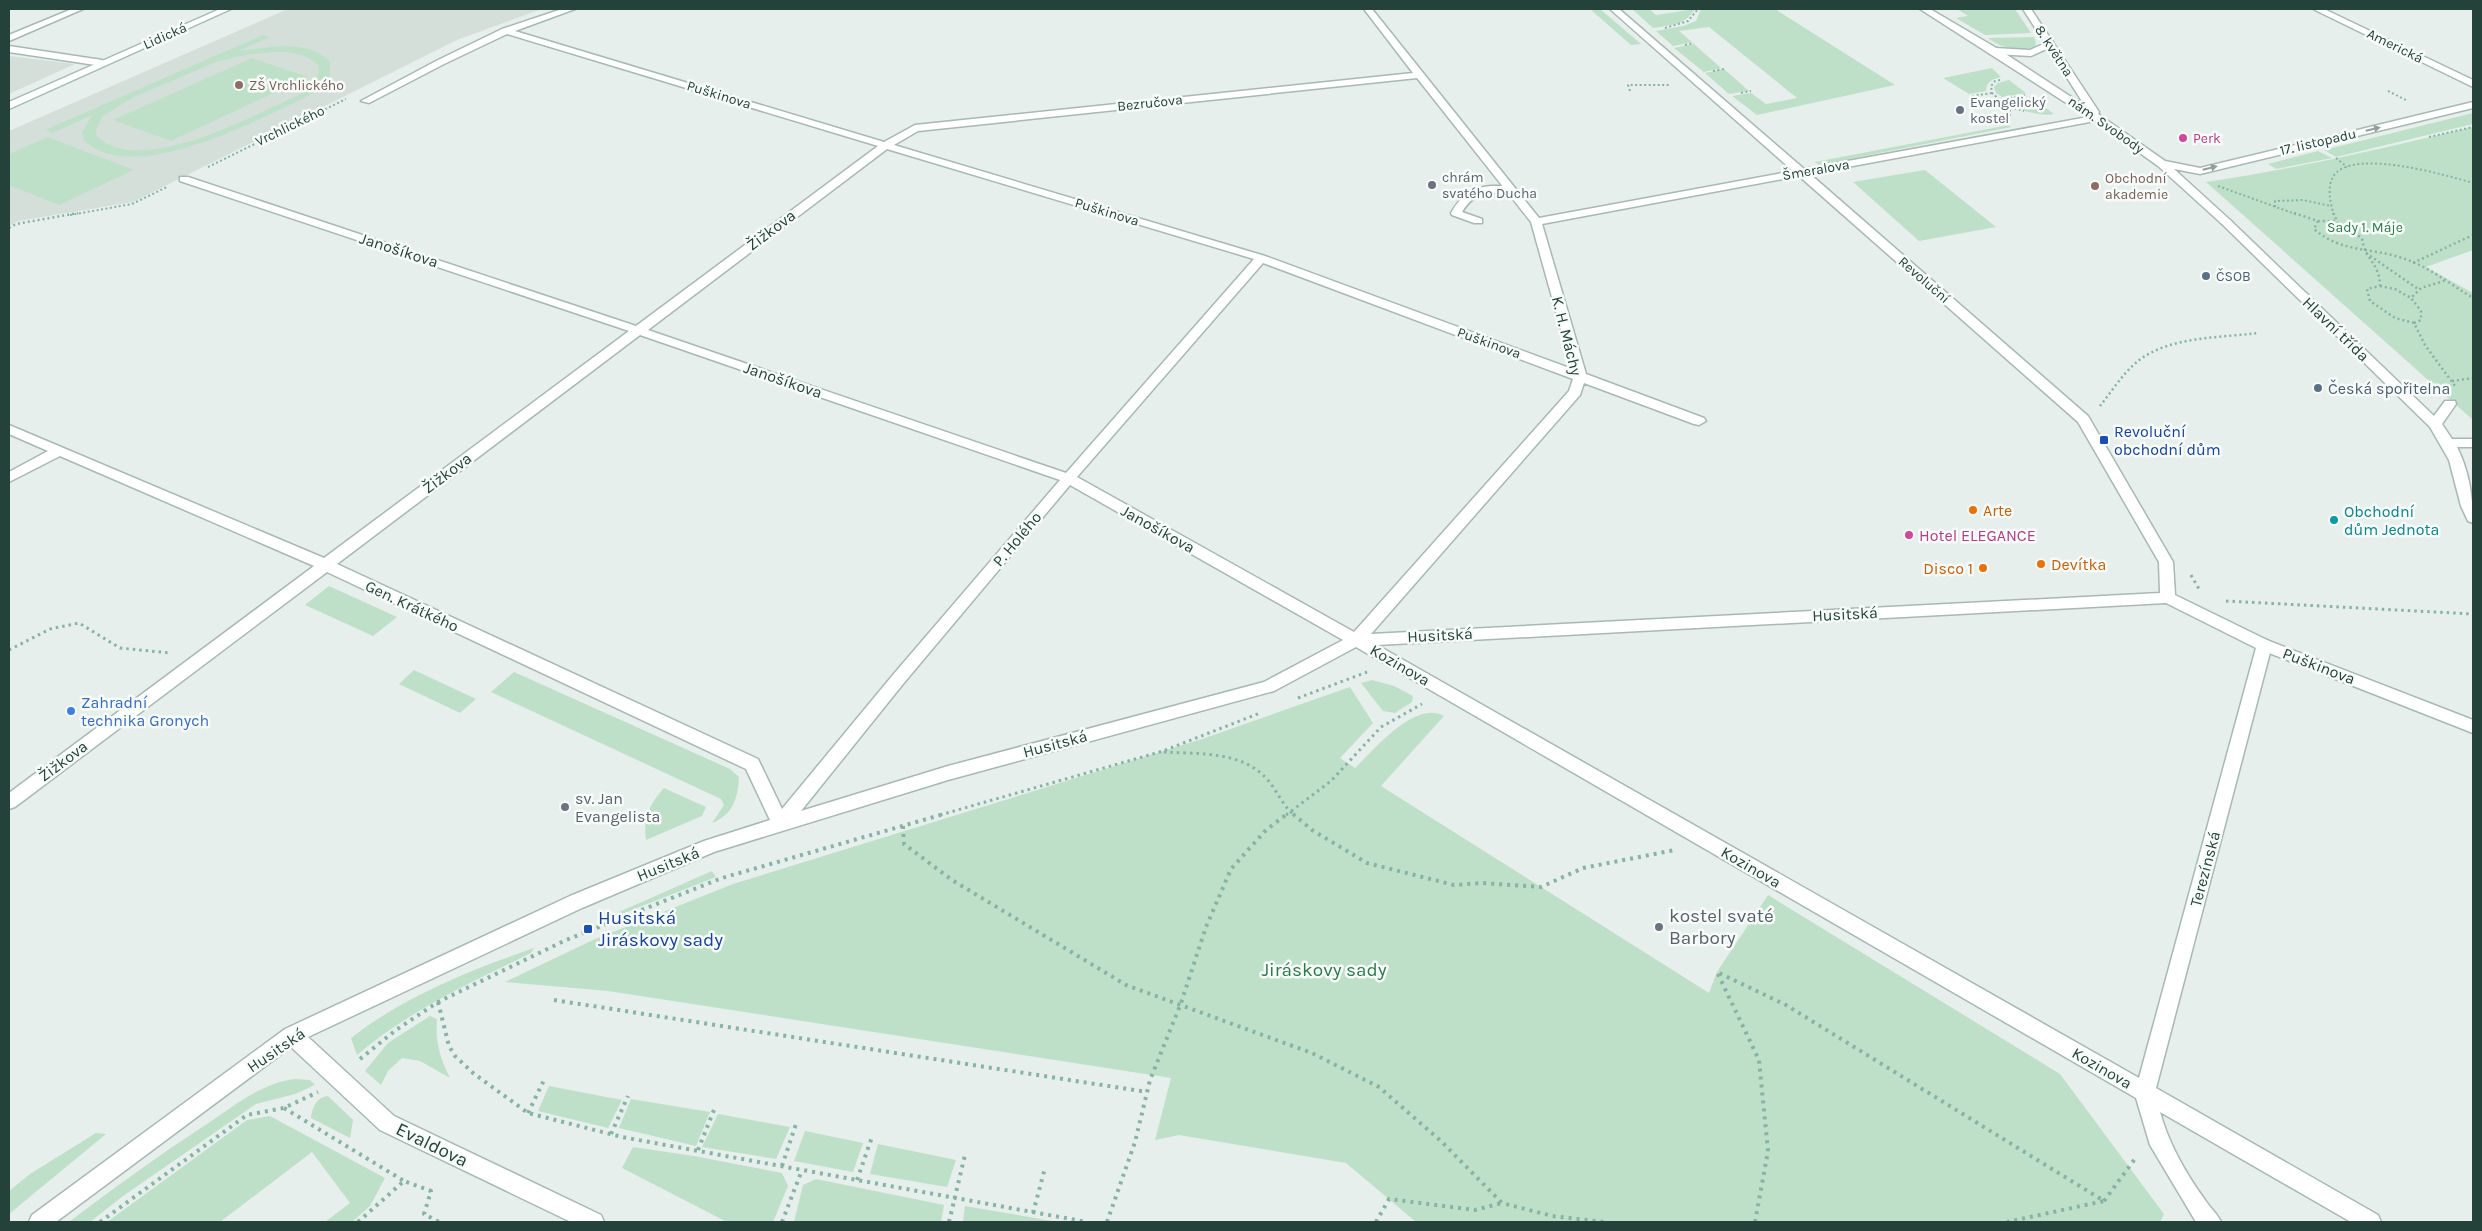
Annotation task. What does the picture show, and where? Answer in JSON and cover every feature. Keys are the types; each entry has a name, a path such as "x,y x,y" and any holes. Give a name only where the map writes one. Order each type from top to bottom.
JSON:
{"street":[{"path":"9,38 79,9"},
{"name":"Lidická","path":"9,106 227,9"},
{"path":"366,101 504,31 536,18 571,9"},
{"name":"K. H. Máchy","path":"1356,640 1575,392 1580,377 1536,222 1368,9"},
{"name":"Revoluční","path":"1614,9 2083,419 2166,562 2168,598"},
{"name":"nám. Svobody","path":"1924,9 1995,51 2097,118 2162,164"},
{"name":"8. května","path":"2027,9 2097,118"},
{"name":"Americká","path":"2317,9 2473,84"},
{"name":"Puškinova","path":"504,31 1261,258 1699,421"},
{"path":"1995,51 2031,53 2050,44"},
{"path":"9,49 102,63"},
{"name":"Bezručova","path":"886,145 915,128 1419,75"},
{"name":"17. listopadu","path":"2162,164 2200,170 2473,105"},
{"name":"Šmeralova","path":"1536,222 2097,118"},
{"name":"Žižkova","path":"9,802 886,145"},
{"name":"Hlavní třída","path":"2162,164 2226,222 2435,424 2448,443 2460,473 2465,505 2473,518"},
{"name":"Janošíkova","path":"184,179 638,330 1068,478 1356,640"},
{"path":"1478,221 1456,213 1468,194 1482,190 1509,189"},
{"name":"P. Holého","path":"780,824 840,749 1068,478 1261,258"},
{"path":"2435,424 2450,404"},
{"name":"Gen. Krátkého","path":"9,429 326,565 752,764 780,824"},
{"path":"2448,443 2473,443"},
{"path":"9,478 58,451"},
{"name":"Puškinova","path":"2168,598 2264,645 2473,727"},
{"name":"Husitská","path":"39,1222 292,1035 576,902 710,846 780,824 948,773 1268,687 1356,640 2168,598"},
{"name":"Kozinova","path":"1356,640 2371,1222"},
{"name":"Terezínská","path":"2146,1094 2264,645"},
{"name":"Evaldova","path":"292,1035 387,1123 594,1222"},
{"name":"Kozinova","path":"2146,1094 2158,1138 2197,1207 2210,1222"}],"path":[{"path":"1660,29 1683,25 1694,18 1698,9"},
{"path":"2002,80 1995,81 1990,86 1992,93 2010,108 2009,114 2013,124"},
{"path":"1630,91 1628,85 1670,85"},
{"path":"2388,90 2401,97"},
{"path":"1972,96 1992,93"},
{"path":"2000,100 2030,94"},
{"name":"Vrchlického","path":"9,228 16,224 132,204 354,95"},
{"path":"2337,159 2347,167"},
{"path":"2336,221 2329,197 2330,180 2336,172 2347,167 2376,163 2402,165 2473,184"},
{"path":"2106,184 2145,178"},
{"path":"2214,185 2318,221 2336,221 2362,238 2364,251 2380,273 2380,286"},
{"path":"2275,207 2275,201 2291,199 2306,200 2332,206"},
{"path":"2318,221 2314,229 2323,237 2352,250 2404,258 2473,298"},
{"path":"2412,263 2473,235"},
{"path":"2364,251 2418,289"},
{"path":"2411,298 2418,289 2427,284 2444,281"},
{"path":"2380,286 2395,289 2411,298 2421,311 2421,320 2414,323 2395,318 2370,301 2367,290 2380,286"},
{"path":"2468,295 2473,293"},
{"path":"2414,323 2425,346 2459,392 2450,404"},
{"path":"2095,411 2136,362 2154,350 2190,342 2258,333"},
{"path":"2451,381 2473,378"},
{"path":"2225,601 2473,614"},
{"path":"9,650 50,629 79,623 120,648 176,654"},
{"path":"1289,702 1366,672 1376,672"},
{"path":"1108,1222 1135,1142 1147,1092 1181,1004 1206,927 1231,868 1266,830 1331,781 1381,727 1430,700"},
{"path":"360,1059 396,1030 438,1002 566,940 722,878 1163,752 1262,713"},
{"path":"1163,752 1218,755 1247,764 1266,778 1289,811 1312,830 1367,863 1454,885 1482,883 1542,886 1583,868 1712,844"},
{"path":"903,826 904,844 959,884 1126,985 1312,1053 1379,1087 1441,1141 1502,1203"},
{"path":"1755,1222 1768,1151 1759,1060 1717,972 1786,1005 2104,1201"},
{"path":"554,1000 1147,1092"},
{"path":"438,1002 449,1046 455,1056 473,1073 528,1113 611,1134 953,1199 1087,1222"},
{"path":"528,1113 544,1080"},
{"path":"100,1222 247,1115 284,1108 319,1092"},
{"path":"611,1134 628,1096"},
{"path":"284,1108 404,1181 431,1191 424,1214 439,1222"},
{"path":"698,1150 714,1110"},
{"path":"782,1166 796,1124"},
{"path":"857,1180 872,1137"},
{"path":"949,1222 965,1155"},
{"path":"2007,1222 2104,1201 2137,1156"},
{"path":"1034,1213 1045,1168"},
{"path":"782,1222 802,1170"},
{"path":"358,1222 404,1181"},
{"path":"1376,1222 1389,1198 1475,1210 1502,1203 1552,1216 1604,1222"}],"shaded area":[{"name":"ZŠ Vrchlického","path":"288,9 541,9 457,40 133,202 18,221 9,226 9,131"},
{"path":"9,56 75,64 9,94"}],"green space":[{"path":"1590,9 1600,9 1641,44 1631,45"},
{"path":"1632,9 1649,9 1656,15 1695,9 1682,21 1672,25 1653,28"},
{"path":"1701,9 1775,9 1895,85 1757,115 1732,96 1751,93 1766,104 1797,98 1709,27 1679,31 1692,42 1673,46 1656,31 1683,26 1696,21"},
{"path":"1957,9 2015,9 2031,33 1985,35 1956,18 1968,16"},
{"path":"263,35 270,37 238,51 287,46 299,47 311,50 330,62 330,76 314,92 302,99 224,134 192,146 161,154 131,157 105,153 84,140 82,133 92,115 53,133 45,130","holes":["273,52 291,53 309,58 318,65 319,72 317,77 308,88 296,96 227,128 180,144 156,149 133,150 113,146 97,136 96,130 103,116 134,97 216,62 245,55"]},
{"path":"2034,37 2036,44 2034,47 2022,49 2004,47 1988,38"},
{"path":"1694,44 1721,68 1704,72 1674,48"},
{"path":"252,58 308,77 171,141 113,120"},
{"path":"1992,68 2001,77 1989,83 1986,91 1969,94 1943,78"},
{"path":"1724,69 1749,91 1729,94 1705,73"},
{"path":"2009,80 2026,93 2002,97 1996,93 1994,87 1998,83"},
{"path":"2031,97 2054,114 2042,115 2029,112 2005,101"},
{"path":"2473,113 2473,124 2336,157 2324,150"},
{"path":"2009,125 2011,127 1819,165 1815,162"},
{"name":"Sady 1. Máje","path":"2473,127 2473,250 2426,267 2473,293 2473,420 2206,182 2307,164"},
{"path":"48,137 134,170 59,205 9,185 9,154"},
{"path":"2318,151 2332,158 2276,169 2268,164"},
{"path":"1925,170 1996,227 1919,241 1853,182"},
{"path":"329,586 397,617 373,636 305,605"},
{"path":"414,670 476,699 460,713 399,684"},
{"path":"514,672 730,769 739,777 736,799 730,810 719,820 712,823 724,805 721,799 491,692"},
{"path":"1372,680 1394,686 1413,696 1412,702 1395,713 1383,711 1361,683"},
{"name":"Jiráskovy sady","path":"1350,687 1373,723 1340,758 1355,768 1384,739 1408,720 1433,713 1444,716 1381,786 1709,993 1717,972 1768,895 2060,1074 2164,1214 2160,1222 1416,1222 1346,1163 1179,1135 1155,1140 1171,1078 608,991 505,982 593,940 733,884 1202,739"},
{"path":"664,788 706,807 702,816 646,840 645,825 648,812 654,800"},
{"path":"712,871 716,877 614,917 610,916"},
{"path":"534,948 531,953 419,1011 398,1024 357,1055 351,1038 393,1009 462,975"},
{"path":"430,1016 437,1019 439,1050 450,1078 420,1061 402,1058 388,1071 381,1085 365,1071 388,1043"},
{"path":"295,1079 310,1080 315,1085 295,1094 256,1104 123,1196 90,1222 69,1222 154,1160 238,1103 259,1090 283,1081"},
{"path":"549,1086 622,1100 608,1128 538,1111"},
{"path":"328,1096 353,1120 350,1138 311,1118 316,1103 321,1098"},
{"path":"631,1099 710,1112 696,1146 619,1128"},
{"path":"718,1114 790,1127 776,1159 702,1147"},
{"path":"270,1116 385,1178 370,1206 352,1222 325,1222 350,1203 312,1152 220,1222 107,1222 247,1120"},
{"path":"805,1131 863,1143 853,1172 794,1161"},
{"path":"96,1133 106,1134 9,1214 9,1191 30,1174"},
{"path":"878,1144 956,1160 947,1187 870,1174"},
{"path":"633,1147 694,1156 782,1173 788,1186 773,1222 727,1222 622,1168"},
{"path":"816,1179 944,1205 941,1222 794,1222 803,1185"},
{"path":"965,1206 1058,1222 963,1222"}],"place":[{"name":"ZŠ Vrchlického","path":"239,85"},
{"name":"Evangelický kostel","path":"1960,110"},
{"name":"Perk","path":"2183,138"},
{"name":"chrám svatého Ducha","path":"1432,185"},
{"name":"Obchodní akademie","path":"2095,186"},
{"name":"ČSOB","path":"2206,276"},
{"name":"Česká spořitelna","path":"2318,388"},
{"name":"Revoluční obchodní dům","path":"2104,440"},
{"name":"Arte","path":"1973,510"},
{"name":"Obchodní dům Jednota","path":"2334,520"},
{"name":"Hotel ELEGANCE","path":"1909,535"},
{"name":"Devítka","path":"2041,564"},
{"name":"Disco 1","path":"1983,568"},
{"name":"Zahradní technika Gronych","path":"71,711"},
{"name":"sv. Jan Evangelista","path":"565,807"},
{"name":"kostel svaté Barbory","path":"1659,927"},
{"name":"Husitská Jiráskovy sady","path":"588,929"}]}
